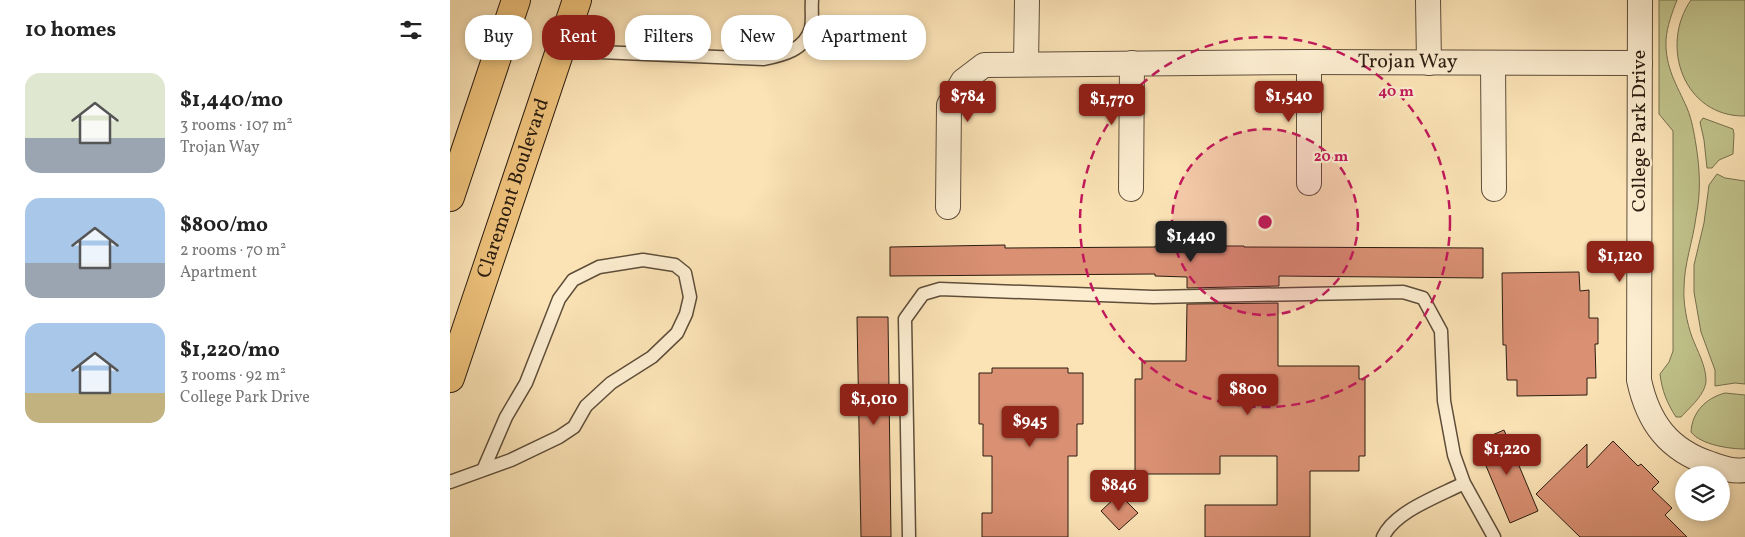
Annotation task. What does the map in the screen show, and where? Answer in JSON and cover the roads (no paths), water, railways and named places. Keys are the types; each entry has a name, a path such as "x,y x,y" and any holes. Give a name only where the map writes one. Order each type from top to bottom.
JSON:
{"main road":[{"path":"450,197 516,0"},
{"name":"Claremont Boulevard","path":"572,15 577,0"},
{"name":"Claremont Boulevard","path":"450,378 557,60"}],"street":[{"path":"1026,64 1027,0"},
{"path":"1428,0 1430,63"},
{"name":"College Park Drive","path":"1640,0 1639,380 1644,401 1655,424 1669,442 1688,454 1727,469 1745,470"},
{"path":"1309,62 1309,184"},
{"name":"Trojan Way","path":"948,207 949,105 963,81 984,65 1309,62 1640,63"},
{"path":"1131,189 1132,63"},
{"path":"1494,63 1494,189"}],"lane":[{"path":"615,53 764,59 787,54 801,45 811,29 812,0"},
{"path":"450,482 484,468 511,460 559,437 574,427 586,406 611,383 652,358 677,333 686,314 690,297 685,273 675,264 643,260 599,267 573,280 559,300 526,383 506,418 484,468"},
{"path":"909,537 905,319 923,294 940,289 1153,297 1403,292 1423,298 1441,331 1444,401 1454,455 1464,483 1494,537"},
{"path":"1382,537 1398,516 1464,483"}]}
